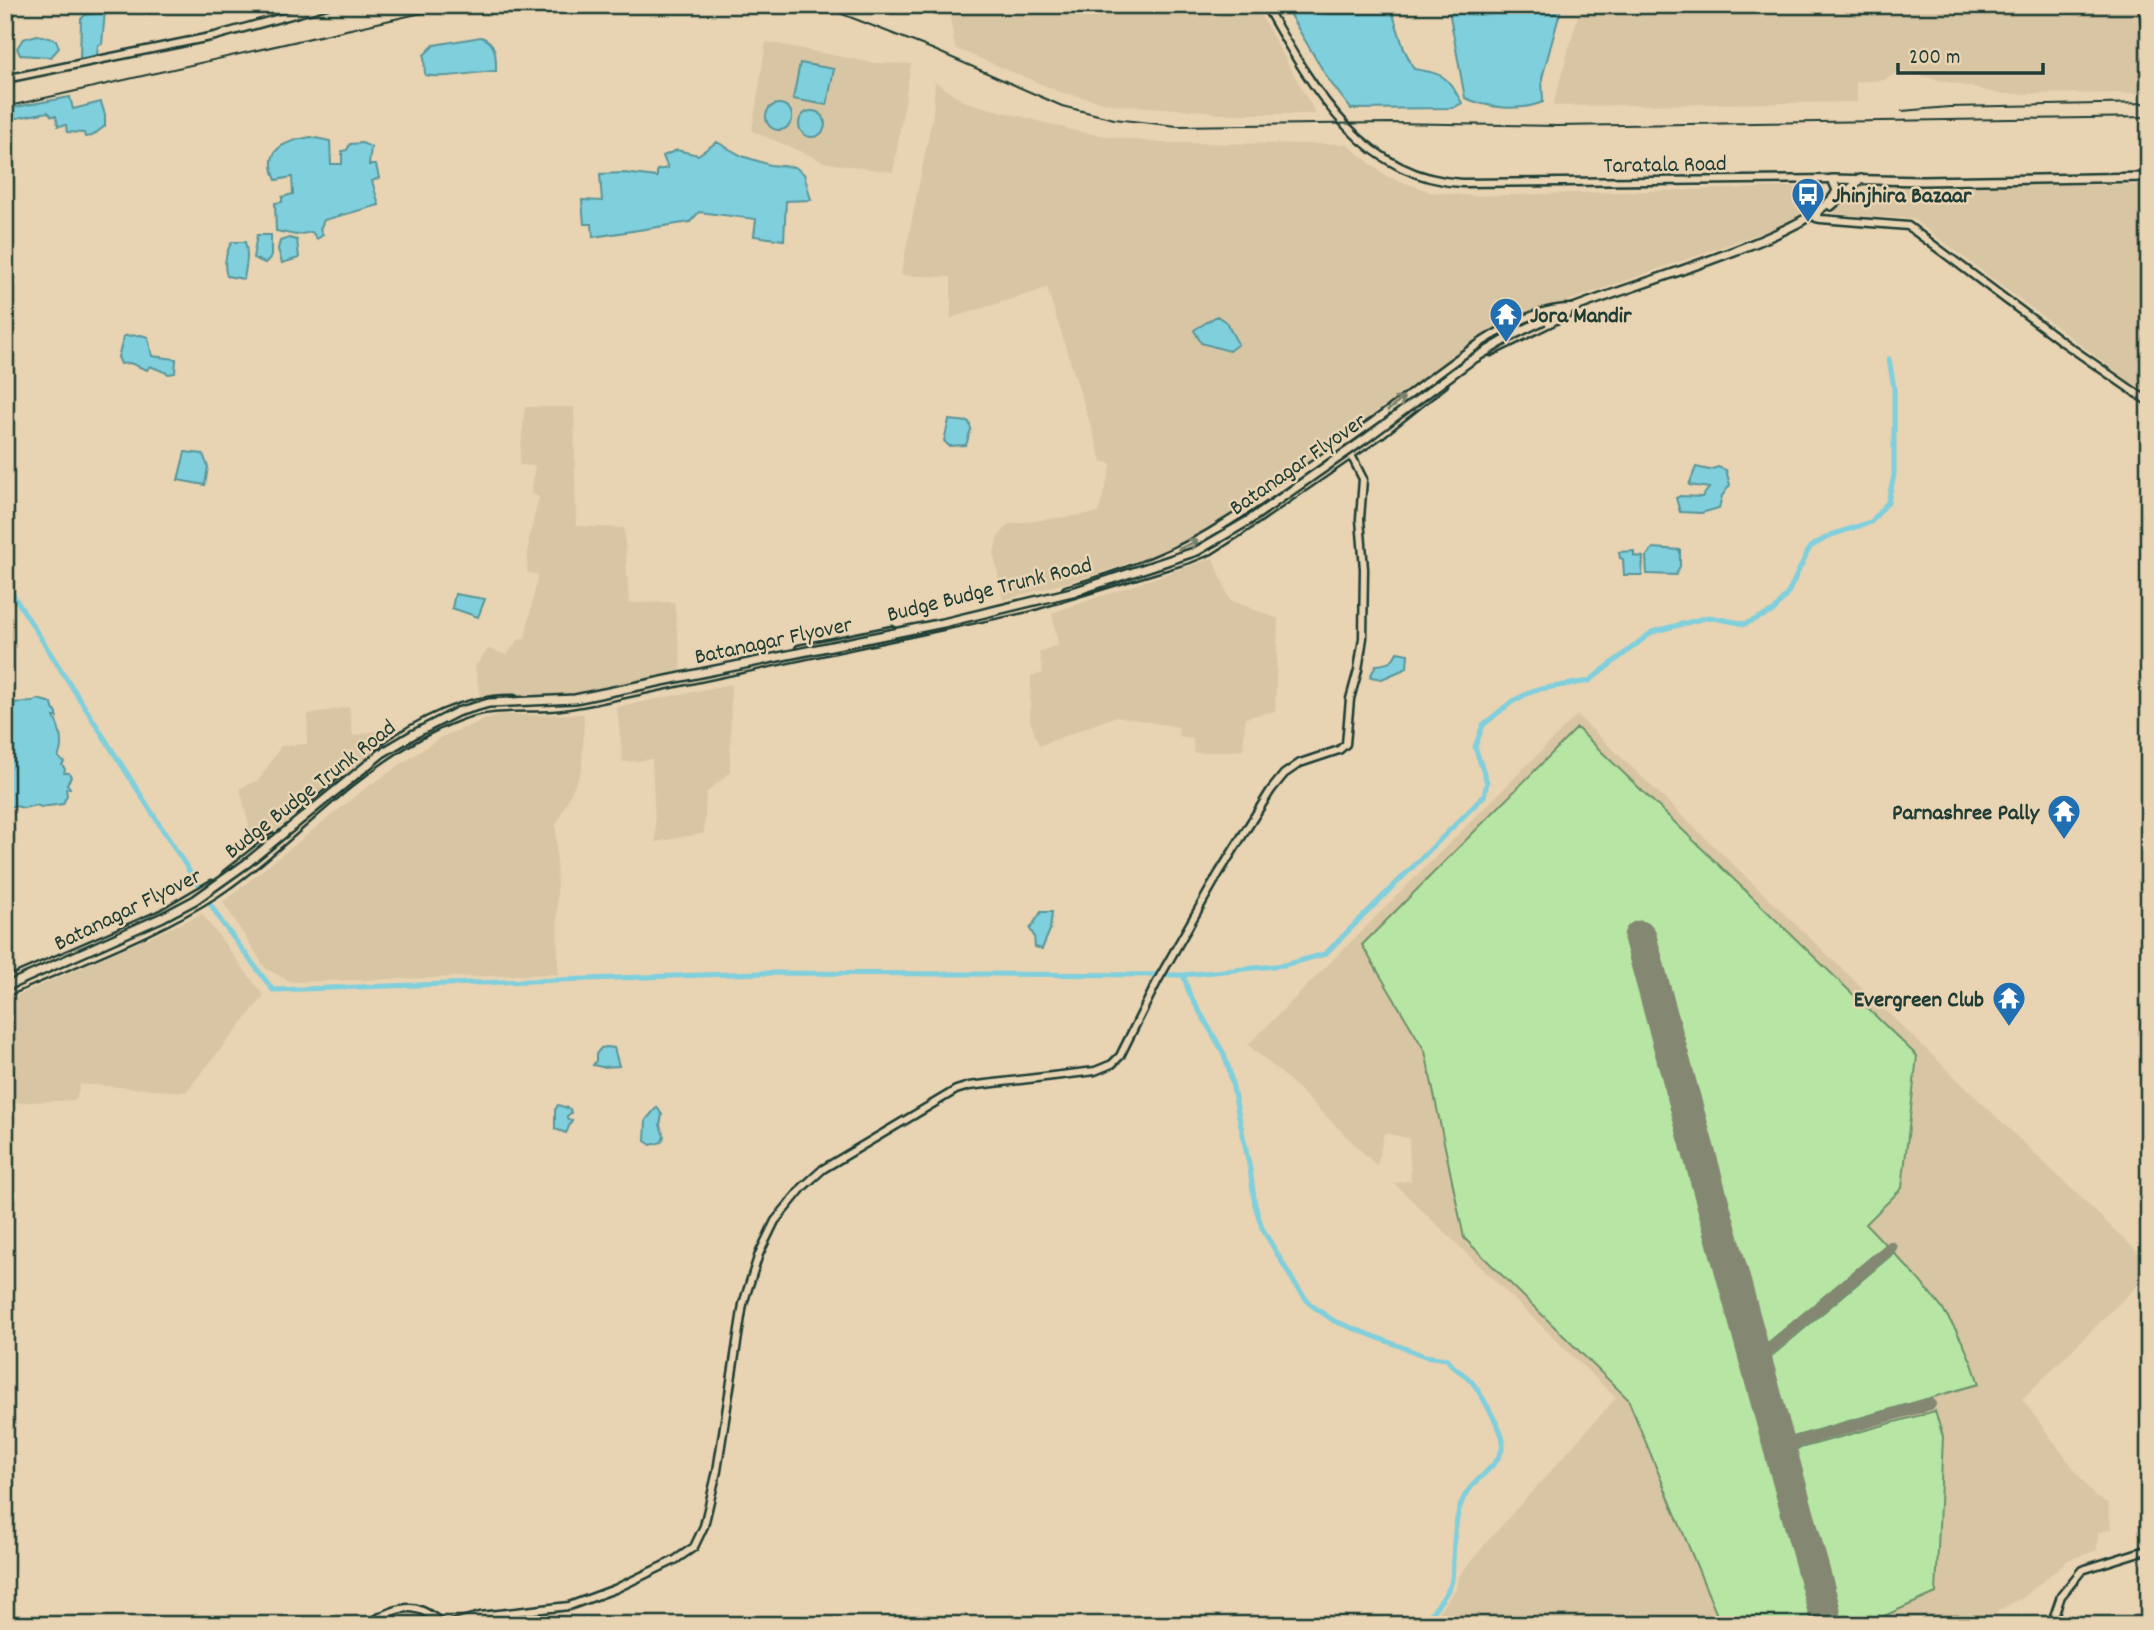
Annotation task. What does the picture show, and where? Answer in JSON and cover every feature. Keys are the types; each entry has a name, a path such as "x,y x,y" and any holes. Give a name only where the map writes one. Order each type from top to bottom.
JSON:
{"main road":[{"name":"Taratala Road","path":"1832,178 1922,181 2149,177"},
{"path":"1817,215 1837,192 1832,178"},
{"name":"Batanagar Flyover","path":"5,984 163,917 195,900 247,863 382,753 457,712 489,704 575,699 943,623 1076,591 1197,551 1248,521 1368,438 1470,361 1547,319 1754,247 1791,231 1817,215 1861,178"}],"street":[{"path":"5,79 215,36 327,5"},
{"name":"Taratala Road","path":"1265,5 1301,67 1346,126 1368,147 1399,168 1430,180 1546,184 1832,178"},
{"path":"1817,215 1908,226 2064,343 2149,402"},
{"name":"Budge Budge Trunk Road","path":"5,984 161,914 193,896 287,826 387,745 460,707 488,700 586,694 915,626 1076,587 1200,539 1383,415 1434,374 1498,333 1551,309 1569,311"},
{"name":"Budge Budge Trunk Road","path":"5,993 215,894 391,753 459,716 489,709 551,707 605,698 921,632 1074,596 1209,551 1352,454 1469,366 1569,311"},
{"path":"367,1625 389,1614 411,1608 421,1610 446,1625 480,1616 569,1606 615,1590 675,1560 694,1547 704,1526 717,1471 743,1304 759,1254 775,1221 803,1187 823,1169 956,1090 969,1086 1083,1073 1112,1064 1127,1043 1159,978 1219,873 1277,781 1300,763 1339,750 1346,744 1350,699 1363,638 1364,569 1360,522 1363,479 1352,454 1343,443"},
{"path":"2051,1625 2061,1596 2082,1570 2149,1549"}],"shaded area":[{"path":"948,5 1255,5 1316,114 1217,114 1209,111 1116,105 1060,92 955,48"},
{"path":"1581,5 2149,5 2149,93 2001,94 1900,71 1884,80 1856,82 1857,102 1553,106"},
{"path":"766,42 874,63 911,64 893,172 827,163 752,131"},
{"path":"935,82 965,102 1084,133 1159,143 1346,144 1386,176 1431,192 1474,196 1825,186 1821,200 1807,212 1775,228 1528,315 1473,341 1270,489 1173,549 1003,600 994,554 997,539 1009,524 1098,513 1112,464 1102,461 1047,288 951,318 951,277 901,275 933,114"},
{"path":"2149,185 2149,393 2146,394 1913,219 1837,214 1833,210 1867,187"},
{"path":"525,407 574,407 576,526 624,528 629,603 674,602 682,672 545,698 480,696 475,667 488,649 507,655 518,640 525,639 538,575 527,572 529,539 539,497 531,493 535,466 519,465"},
{"path":"1213,558 1230,600 1278,619 1275,711 1245,718 1243,750 1194,753 1193,738 1179,736 1178,727 1116,716 1039,746 1030,720 1031,676 1043,673 1039,652 1058,645 1052,613"},
{"path":"731,684 730,772 706,793 704,833 656,842 652,759 623,762 617,707"},
{"path":"349,707 353,736 388,728 390,742 249,850 244,837 249,825 240,788 259,780 281,746 307,744 308,714"},
{"path":"584,714 582,769 556,825 558,974 292,982 266,969 223,902 363,790 441,737 497,715"},
{"path":"1577,715 2149,1263 2149,1274 2022,1399 2095,1497 2108,1503 2111,1529 2098,1533 2097,1550 2068,1560 2025,1596 1999,1610 1994,1619 1987,1623 1428,1625 1456,1589 1459,1576 1486,1543 1616,1398 1394,1183 1411,1181 1409,1138 1384,1133 1377,1166 1286,1077 1248,1045"},
{"path":"202,914 264,996 186,1092 80,1084 76,1100 8,1103 10,1083 5,1083 5,1001"}],"green space":[{"path":"1577,728 1917,1056 1902,1188 1866,1224 1886,1245 1764,1346 1650,934 1629,939 1817,1613 1837,1607 1793,1450 1935,1411 1943,1437 1936,1593 1864,1625 1721,1625 1628,1399 1464,1238 1425,1051 1362,945"},
{"path":"1894,1253 1945,1313 1964,1345 1979,1384 1789,1438 1767,1360"}],"water":[{"path":"1284,5 1390,5 1404,49 1414,69 1444,78 1462,103 1453,108 1351,109 1328,79"},
{"path":"1448,5 1562,5 1542,78 1543,102 1504,108 1465,98"},
{"path":"105,11 102,44 98,45 97,57 80,59 81,19 85,15"},
{"path":"37,35 56,40 59,48 51,57 20,55 17,48 23,39"},
{"path":"481,37 493,46 496,71 450,76 425,75 424,55 434,45"},
{"path":"800,63 834,69 827,105 793,99"},
{"path":"70,97 73,109 101,102 105,126 92,136 85,137 84,133 67,132 66,125 58,126 56,116 48,112 12,119 6,112 11,108"},
{"path":"779,104 788,108 792,117 788,126 779,130 770,126 766,117 770,108"},
{"path":"812,111 821,115 825,124 821,133 812,137 803,133 799,124 803,115"},
{"path":"311,137 330,141 331,164 342,164 342,151 347,150 350,144 362,143 371,147 369,165 376,165 379,178 372,181 379,205 324,220 320,229 323,235 317,239 312,232 296,235 276,231 275,203 282,202 282,197 293,194 292,177 276,180 272,169 274,153 279,148"},
{"path":"717,142 742,156 770,165 795,167 804,174 811,200 786,201 784,240 754,236 756,219 699,212 690,222 593,237 592,224 584,224 582,200 602,201 600,174 624,173 657,177 657,170 668,168 663,156 677,150 698,155"},
{"path":"257,235 271,235 271,257 265,263 253,258"},
{"path":"289,238 297,240 299,258 282,263 278,249 280,241"},
{"path":"232,242 245,242 247,256 244,279 227,276 226,259"},
{"path":"1217,316 1226,322 1238,344 1229,351 1201,343 1194,330"},
{"path":"124,336 148,337 152,356 176,359 175,373 169,374 150,366 147,370 130,363 121,364 118,357"},
{"path":"949,420 969,422 971,429 966,445 949,446 944,441"},
{"path":"185,452 203,454 208,467 205,485 178,480"},
{"path":"1696,467 1709,470 1718,467 1726,470 1730,485 1722,496 1719,508 1701,513 1680,512 1676,498 1702,497 1709,488 1689,485"},
{"path":"1653,548 1680,550 1680,566 1676,575 1647,574 1646,557"},
{"path":"1634,551 1634,556 1643,557 1642,575 1624,575 1623,559 1620,558 1619,552"},
{"path":"455,594 485,599 478,617 452,608"},
{"path":"1397,652 1408,654 1407,668 1382,679 1370,677 1376,665 1389,662"},
{"path":"37,699 52,703 57,713 57,717 54,717 61,742 58,757 64,762 64,773 69,773 71,777 67,784 70,788 66,789 67,795 63,804 5,807 5,703 32,702"},
{"path":"1041,912 1052,912 1050,930 1042,949 1035,947 1030,929"},
{"path":"601,1048 614,1048 619,1066 593,1065 596,1054"},
{"path":"558,1105 570,1109 571,1113 567,1119 572,1120 566,1133 555,1129 555,1110"},
{"path":"657,1107 662,1115 660,1125 664,1136 662,1142 651,1145 645,1141 646,1120"}],"waterway":[{"path":"5,582 223,924 273,990 760,973 1183,975 1284,965 1325,954 1484,796 1487,782 1475,747 1483,725 1510,703 1534,690 1589,681 1652,632 1709,617 1745,624 1774,611 1788,593 1810,547 1831,535 1871,522 1888,502 1894,475 1894,388 1889,359"},
{"path":"1183,975 1190,995 1223,1052 1229,1069 1255,1205 1262,1228 1295,1284 1310,1304 1334,1321 1425,1356 1447,1359 1474,1384 1502,1436 1499,1457 1469,1490 1461,1504 1450,1586 1421,1625"}],"taxiway":[{"path":"1751,1349 1767,1351 1891,1247"},
{"path":"1758,1371 1760,1361 1767,1351"},
{"path":"1779,1447 1930,1404"}],"runway":[{"path":"1640,937 1824,1610"}],"railway":[{"path":"5,107 457,5"},
{"path":"819,5 932,49 1062,106 1114,119 1177,126 1389,123 1556,126 2149,117"},
{"path":"2138,5 2143,37 2149,49"},
{"path":"1902,111 1949,107 2149,103"}],"place":[{"name":"Jhinjhira Bazaar","path":"1808,224"},
{"name":"Jora Mandir","path":"1506,344"},
{"name":"Parnashree Pally","path":"2064,841"},
{"name":"Evergreen Club","path":"2009,1028"}]}
